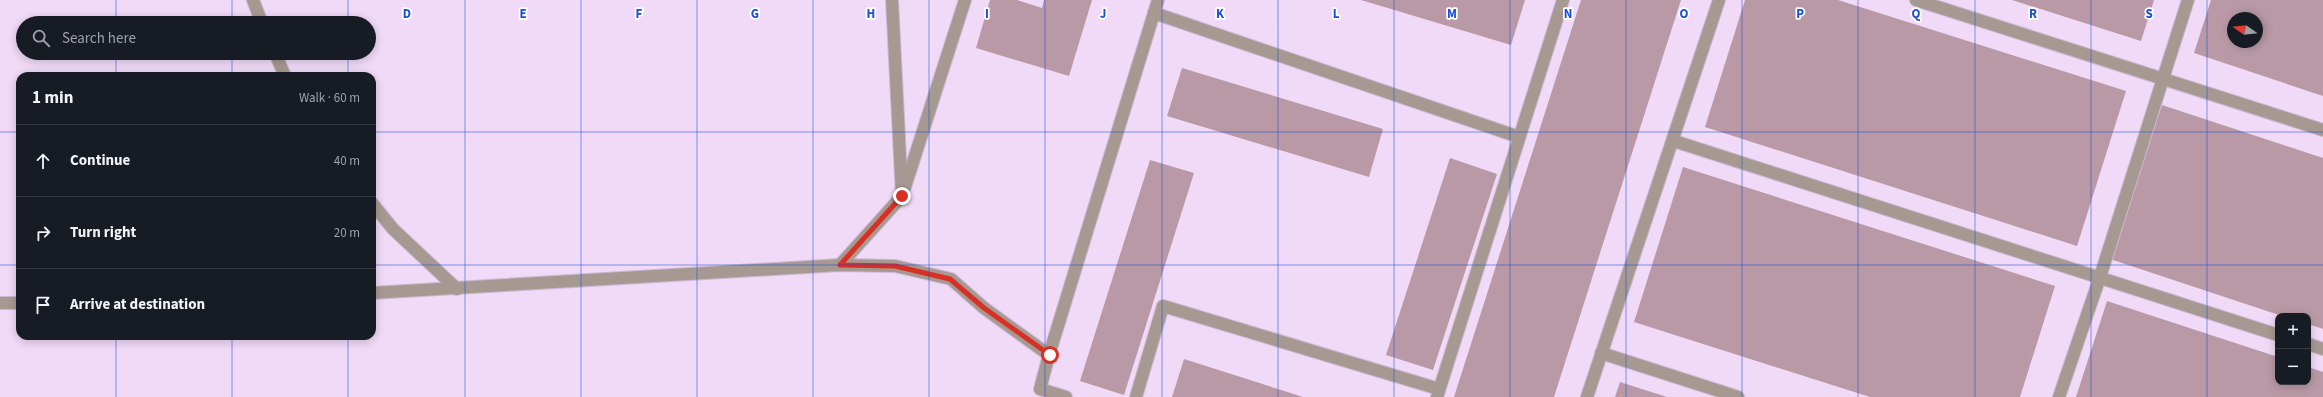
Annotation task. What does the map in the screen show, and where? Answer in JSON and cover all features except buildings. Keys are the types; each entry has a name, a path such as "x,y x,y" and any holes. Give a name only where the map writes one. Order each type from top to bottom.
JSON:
{"street":[{"path":"253,0 259,16"},
{"path":"892,0 902,196"},
{"path":"840,265 902,196 965,0"},
{"path":"1066,397 1040,389 1158,0"},
{"path":"1136,397 1163,306 1438,393 1563,0"},
{"path":"1587,397 1674,141 1719,0"},
{"path":"1916,0 2323,130"},
{"path":"2059,397 2100,277 2188,0"},
{"path":"1154,13 1519,137"},
{"path":"278,60 283,72"},
{"path":"1674,141 2275,334"},
{"path":"376,208 393,229 458,289"},
{"path":"376,293 840,265 895,266 950,279 984,308 1050,355"},
{"path":"0,303 16,303"},
{"path":"2311,345 2323,349"},
{"path":"1601,353 1738,397"}],"route":[{"path":"902,196 840,265 895,266 950,279 984,308 1050,355"}]}
